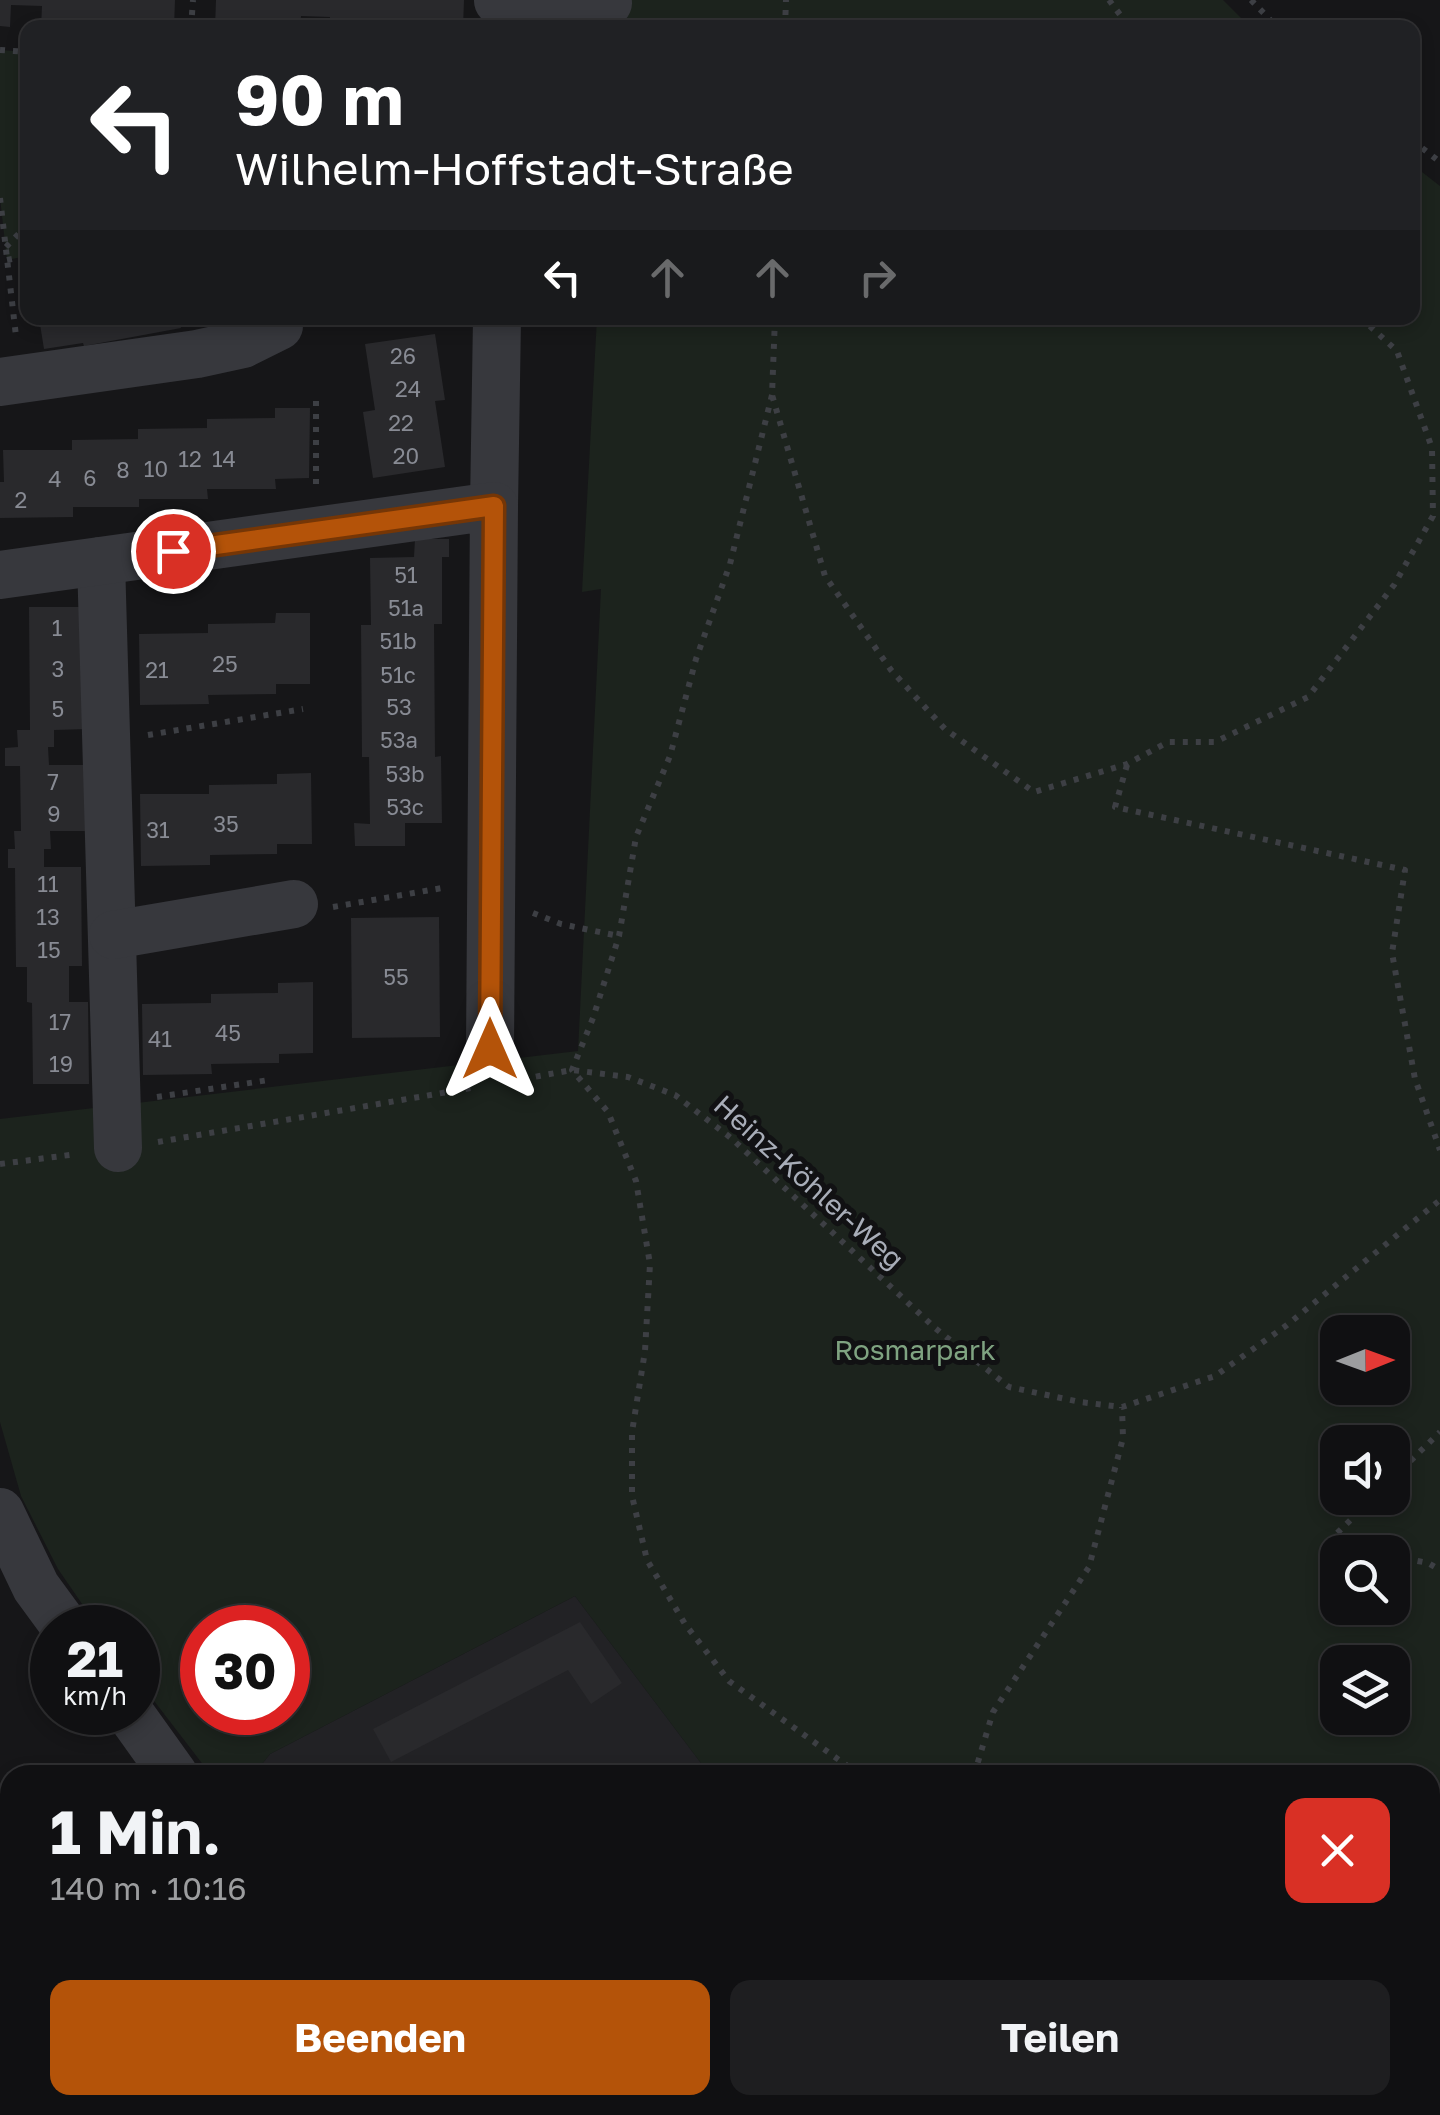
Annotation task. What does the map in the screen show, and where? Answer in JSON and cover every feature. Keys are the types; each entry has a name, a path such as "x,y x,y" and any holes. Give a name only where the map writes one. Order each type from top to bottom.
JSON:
{"street":[{"path":"498,0 608,3"},
{"path":"495,1072 494,506 498,325"},
{"path":"10,381 197,354 243,344 279,326"},
{"path":"0,575 494,506"},
{"path":"101,561 117,1126"},
{"path":"113,935 294,904"},
{"path":"0,1512 36,1586 50,1605"},
{"path":"145,1735 167,1765"}],"path":[{"path":"1251,0 1270,20"},
{"path":"1420,146 1440,162"},
{"path":"0,198 7,260 10,381"},
{"path":"6,248 20,233"},
{"path":"7,260 20,258"},
{"path":"775,325 772,395 730,564 696,659 670,756 636,838 619,936 572,1070 608,1112 636,1181 650,1264 645,1351 632,1432 632,1496 647,1560 685,1624 729,1681 846,1765"},
{"path":"772,395 825,576 890,670 945,730 1034,792 1127,764 1168,742 1215,742 1308,697 1394,585 1433,516 1432,448 1396,351 1368,325"},
{"path":"316,401 316,531"},
{"path":"108,742 303,710"},
{"path":"1127,764 1115,807 1405,870 1392,954 1414,1080 1440,1150"},
{"name":"Heinz-Köhler-Weg","path":"0,1164 117,1126 495,1072 572,1070 628,1078 675,1095 731,1138 935,1328 1009,1387 1122,1407 1215,1376 1287,1325 1440,1200"},
{"path":"117,1126 269,1080"},
{"path":"977,1765 993,1712 1089,1567 1123,1438 1122,1407"},
{"path":"1410,1461 1440,1432"},
{"path":"1335,1535 1356,1515"},
{"path":"1410,1560 1440,1570"}],"shaded area":[{"path":"575,1596 702,1765 261,1765 270,1754"}],"green space":[{"path":"615,0 1223,0 1243,20 614,20"},
{"path":"0,50 20,51 20,257 7,260 0,198"},
{"name":"Rosmarpark","path":"1420,170 1440,186 1440,1765 702,1765 575,1596 310,1733 310,1605 180,1605 180,1735 160,1709 160,1605 83,1605 58,1569 21,1496 0,1422 0,1119 578,1051 601,589 582,592 597,325 1420,325"},
{"name":"Rosmarpark","path":"180,1735 307,1735 270,1754 261,1765 203,1765"}],"building":[{"path":"0,0 175,0 174,20 41,20 42,6 11,5 10,27 0,26"},
{"path":"216,0 464,0 463,20 330,20 301,16 301,20 215,20"},
{"path":"40,325 181,328 84,346 83,343 44,349"},
{"path":"435,334 445,400 435,401 445,467 373,478 363,412 375,410 365,344"},
{"path":"275,408 310,408 309,478 275,479 276,489 207,489 208,499 139,499 139,507 73,507 73,517 0,518 3,450 72,450 72,440 138,439 138,429 207,428 207,419 275,418"},
{"path":"415,539 449,539 449,557 442,557 442,624 434,624 435,757 441,756 442,823 405,823 405,846 355,846 354,823 370,824 369,757 362,757 361,625 371,625 370,558 414,557"},
{"path":"29,607 85,607 87,729 54,730 54,747 48,747 49,765 86,765 87,831 50,831 51,849 44,849 44,867 81,867 82,966 69,966 69,1002 88,1002 89,1084 33,1084 32,1003 27,1002 27,967 16,967 15,868 8,868 8,849 15,849 14,831 21,831 20,766 5,766 5,748 18,747 17,730 30,730"},
{"path":"276,613 310,613 310,684 276,684 276,694 208,695 209,704 140,705 139,634 208,633 208,624 275,623"},
{"path":"311,773 312,844 277,844 277,854 210,855 210,865 141,866 140,794 209,794 209,785 277,784 277,774"},
{"path":"439,917 440,1037 352,1038 351,918"},
{"path":"313,982 313,1053 279,1054 279,1063 211,1064 212,1074 143,1075 142,1004 211,1003 211,994 278,993 278,983"},
{"path":"580,1622 622,1683 591,1704 568,1670 391,1762 373,1729"}],"route":[{"path":"173,551 494,506 490,1049"}]}
